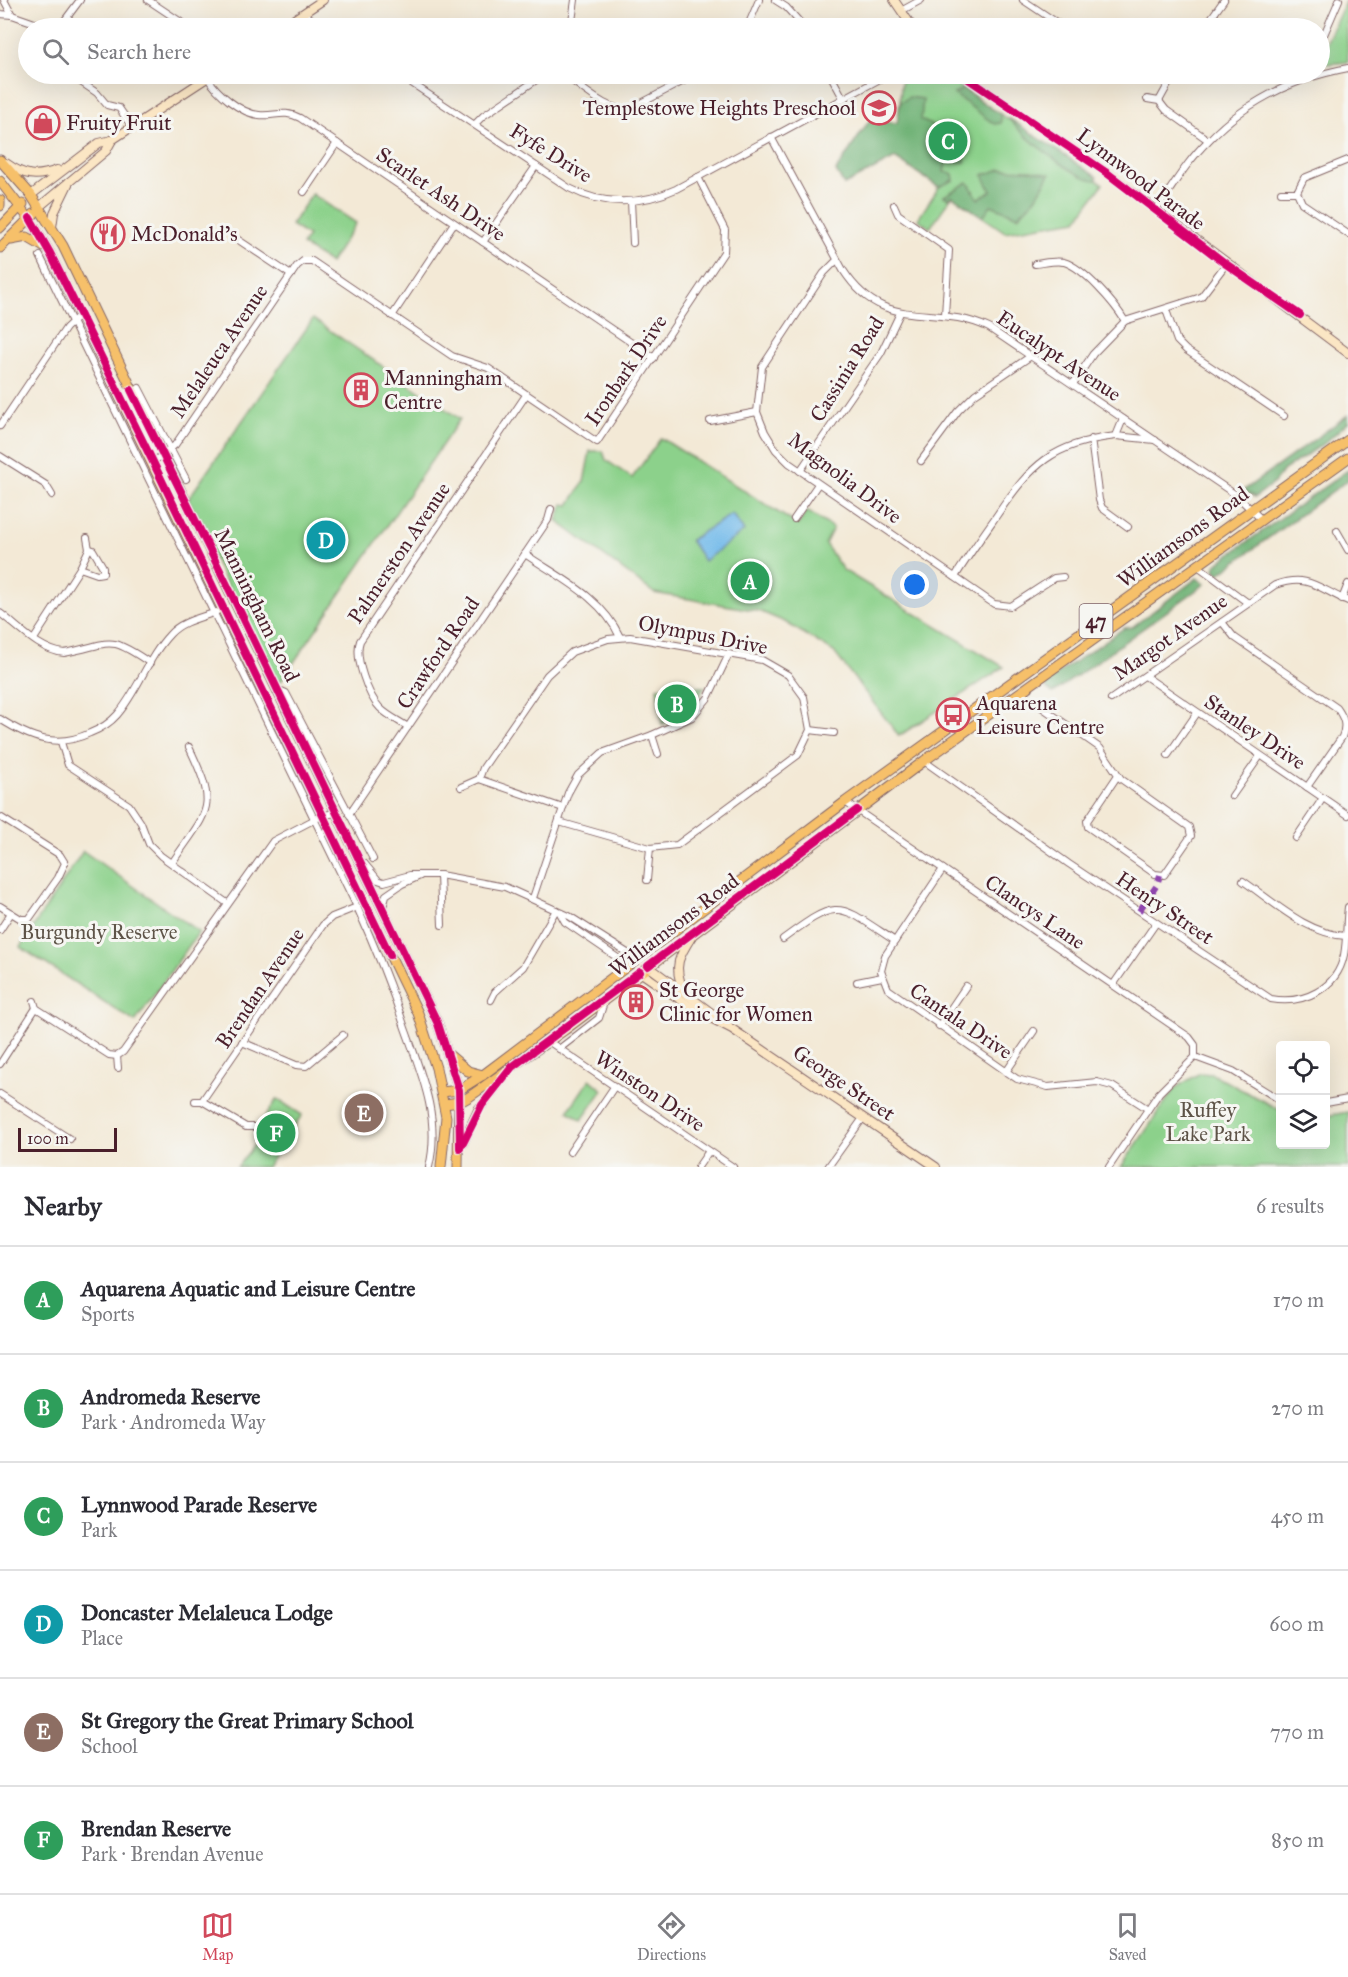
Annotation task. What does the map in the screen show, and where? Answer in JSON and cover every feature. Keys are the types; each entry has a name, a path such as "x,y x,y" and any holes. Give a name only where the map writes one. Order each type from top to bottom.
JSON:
{"main road":[{"path":"296,18 323,0"},
{"path":"894,0 906,18"},
{"path":"0,228 31,195 63,168 99,143 112,140 196,84"},
{"name":"Lynnwood Parade","path":"976,84 1107,173 1226,264 1348,346"},
{"path":"2,246 39,207 106,151 112,140"},
{"path":"0,160 20,173 33,176 63,168"},
{"name":"Manningham Road","path":"0,160 31,195 52,226 167,453 438,1024 459,1090 460,1148"},
{"path":"52,226 53,217 70,179"},
{"name":"Manningham Road","path":"0,181 30,218 45,254 80,315 222,604 405,986 424,1031 442,1092 446,1117 441,1167"},
{"path":"0,200 0,206"},
{"path":"2,246 18,237 27,237 45,254"},
{"name":"Lynnwood Parade","path":"1300,315 1348,353"},
{"name":"Williamsons Road","path":"459,1090 483,1075 845,802 1348,440"},
{"name":"Williamsons Road","path":"460,1102 548,1041 924,761 1348,458"},
{"path":"222,604 234,598"},
{"path":"1010,683 1020,692"},
{"path":"360,893 372,887"},
{"path":"684,990 676,968 677,960 696,930"},
{"path":"637,959 644,969"},
{"path":"628,965 644,969"},
{"name":"George Street","path":"644,969 684,990 732,1029 936,1167"},
{"name":"George Street","path":"644,969 705,1016 732,1029"},
{"path":"448,1054 468,1071 483,1075"},
{"path":"458,1167 460,1148 482,1105 512,1067"},
{"name":"47","path":"442,1092 459,1090"},
{"name":"47","path":"444,1104 460,1102"}],"street":[{"path":"66,18 80,0"},
{"path":"148,0 174,18"},
{"path":"573,18 575,0"},
{"path":"751,18 759,0"},
{"path":"775,0 786,7 796,18"},
{"path":"901,11 921,0"},
{"path":"1023,0 1050,18"},
{"path":"1211,18 1224,0"},
{"path":"1330,21 1339,0"},
{"path":"5,1 0,13 21,18"},
{"path":"5,1 12,15"},
{"path":"304,13 310,18"},
{"path":"1330,71 1348,68"},
{"path":"84,84 101,96 107,105 119,108 132,127"},
{"name":"Scarlet Ash Drive","path":"214,84 216,90 249,113 261,116 278,112 294,114 654,357"},
{"name":"Fyfe Drive","path":"417,84 536,166 583,195 607,200 631,201 664,194 870,84"},
{"path":"475,124 531,84"},
{"path":"578,84 606,103 622,110 632,108 677,84"},
{"path":"835,84 843,98"},
{"path":"1159,101 1168,84"},
{"path":"1155,211 1208,140 1253,104 1296,84"},
{"path":"1146,99 1159,101 1166,110 1208,140"},
{"name":"Eucalypt Avenue","path":"771,137 837,260 848,278 863,294 883,307 900,313 945,315 976,321 1074,384 1236,495 1262,520"},
{"path":"304,192 338,143"},
{"path":"1297,192 1304,178 1348,159"},
{"path":"483,242 536,166"},
{"name":"Ironbark Drive","path":"312,261 452,356 488,369 597,442 726,248 727,236 723,223 698,177"},
{"path":"1281,192 1297,192"},
{"path":"1297,192 1302,203 1348,234"},
{"path":"631,201 633,243"},
{"path":"894,205 898,214 949,250 945,315"},
{"path":"392,315 454,223"},
{"path":"237,239 291,275"},
{"name":"Manningham Road","path":"45,254 72,321 357,907 390,981"},
{"name":"Magnolia Drive","path":"837,260 824,273 765,359 758,384 757,412 770,442 782,457 818,484 954,576 1003,606 1021,601 1047,582 1063,577"},
{"name":"Melaleuca Avenue","path":"153,462 167,453 291,275 303,261 312,261"},
{"path":"1035,264 1061,261 1070,265 1111,299 1125,321"},
{"path":"1074,384 1092,354 1125,321 1166,310 1205,294 1226,264"},
{"path":"1166,310 1178,341 1186,350 1284,416"},
{"name":"Cassinia Road","path":"800,471 881,353 900,313"},
{"path":"0,426 72,321 80,315"},
{"path":"921,461 938,435 970,400 1031,356"},
{"name":"Manningham Road","path":"140,388 167,453 186,479"},
{"name":"Palmerston Avenue","path":"408,727 384,712 374,701 357,655 360,641 526,395"},
{"path":"710,421 757,412"},
{"path":"1116,436 1123,419"},
{"path":"954,576 1028,472 1050,455 1091,439 1116,436 1155,440"},
{"path":"1091,439 1102,508 1128,527"},
{"path":"0,456 46,485 52,495"},
{"path":"794,519 818,484"},
{"name":"Crawford Road","path":"349,814 548,520 551,509"},
{"path":"1337,531 1348,550"},
{"path":"34,639 80,568 89,549 87,538"},
{"path":"80,568 97,574 103,573 103,567 93,550 89,549"},
{"path":"525,554 597,603 609,616 620,637"},
{"name":"Margot Avenue","path":"1198,566 1248,603"},
{"name":"Margot Avenue","path":"1111,699 1275,585 1293,580 1316,584 1345,600"},
{"path":"1345,600 1348,584"},
{"path":"0,719 24,735 61,742 78,739 100,729 116,716 170,634 222,604"},
{"path":"0,613 45,647 64,653 106,642 118,643 150,663"},
{"path":"1222,622 1234,637 1338,708 1344,718 1345,729 1342,737 1307,788"},
{"name":"Olympus Drive","path":"480,779 483,768 554,667 584,647 620,637 762,660 788,675 804,697 810,730"},
{"path":"533,898 573,783 595,758 609,749 681,724 700,709 729,654"},
{"name":"Stanley Drive","path":"1145,676 1348,815"},
{"name":"Manningham Road","path":"278,689 286,693 373,859"},
{"path":"1020,692 1100,748 1118,775 1191,830 1191,836 1164,874 1155,874 1088,828 1087,821 1118,775"},
{"path":"1168,755 1197,713"},
{"path":"560,822 650,848 676,845 791,762 802,748 810,730 834,733"},
{"path":"652,735 658,754"},
{"path":"61,742 68,765 129,805 141,823 149,844 172,864 227,903"},
{"path":"172,864 200,822 208,796 205,781 189,747"},
{"path":"1232,796 1260,756"},
{"name":"Henry Street","path":"924,761 1261,994 1281,1001 1305,998 1330,982 1344,957 1348,907"},
{"path":"460,787 480,779 563,808"},
{"path":"1296,837 1323,798"},
{"name":"Clancys Lane","path":"845,802 1188,1037 1194,1045 1195,1057"},
{"path":"118,1068 117,1056 130,1043 273,841 323,815 337,813"},
{"path":"0,817 64,860 64,868 33,916 21,919 0,906"},
{"path":"348,837 355,825"},
{"path":"647,880 650,848"},
{"path":"355,851 378,880 384,882 400,877 440,875 493,883 533,898 637,959"},
{"name":"Cantala Drive","path":"943,869 882,964 882,977 892,994 1017,1079 1040,1087 1097,1082 1112,1086 1148,1109"},
{"path":"440,875 442,925"},
{"path":"383,909 386,895 402,884 421,876"},
{"path":"1243,881 1311,927 1328,934 1346,936"},
{"name":"Brendan Avenue","path":"255,1126 246,1127 199,1101 323,925 332,917 357,907"},
{"path":"783,939 814,917 833,909 855,915 895,941"},
{"path":"558,911 566,922 628,965"},
{"path":"491,1000 495,992 523,967 558,911"},
{"path":"0,930 11,913"},
{"path":"1113,985 1156,923"},
{"path":"396,968 390,981 427,1088 432,1129 429,1167"},
{"path":"856,982 882,977"},
{"path":"390,981 405,986"},
{"path":"939,1026 966,986"},
{"name":"Williamsons Road","path":"560,1049 599,1018 605,999"},
{"path":"0,1064 35,1004 109,1055 117,1056"},
{"path":"1006,1072 1034,1031"},
{"path":"242,1042 296,1065 306,1066 343,1035"},
{"name":"Winston Drive","path":"548,1041 733,1167"},
{"path":"1109,1167 1175,1074 1191,1063 1195,1057 1233,1071 1276,1097"},
{"path":"570,1152 614,1087"},
{"path":"0,1094 70,1139"},
{"path":"1330,1102 1348,1099"},
{"path":"828,1167 862,1117"},
{"path":"698,1167 709,1151"}],"green space":[{"path":"1346,0 1348,62 1330,64 1330,35"},
{"path":"901,84 957,84 1103,184 1077,220 1005,232 952,196 930,228 918,219 939,187 895,158 844,185 836,171 869,121 898,123"},
{"path":"963,89 1001,115 1001,123 994,124 954,94"},
{"path":"909,97 923,99 921,120 966,142 965,162 946,163 944,172 953,174 954,180 939,187 895,158 844,185 836,171 869,121 897,123 900,103"},
{"path":"1009,118 1097,177 1097,180 1088,179 1050,156 1024,135"},
{"path":"1001,169 1031,170 1050,174 1036,198 1018,216 991,205 983,217 952,196 949,199 944,196 968,182 978,199 991,191 983,175"},
{"path":"312,194 356,223 330,263 302,245 308,236 291,225"},
{"name":"Manningham Centre","path":"313,319 460,419 281,681 275,683 186,502"},
{"path":"1348,415 1348,422 1325,443 1284,470 1274,483 1255,497 1243,491"},
{"path":"661,438 798,525 807,511 833,528 825,544 843,570 1004,667 899,736 834,652 785,622 759,611 654,593 557,521 563,504 569,505 584,482 590,451 603,451 606,460 632,478"},
{"path":"1348,470 1348,480 1219,574 1215,569 1216,564"},
{"path":"1197,578 1205,584 1053,693 1046,688 1047,681 1124,628 1132,627"},
{"path":"657,687 705,687 686,712 662,724"},
{"name":"Burgundy Reserve","path":"83,851 199,932 135,1022 20,947"},
{"name":"Ruffey Lake Park","path":"1200,1073 1212,1074 1276,1108 1276,1149 1330,1149 1330,1115 1348,1112 1348,1167 1121,1167 1175,1088"},
{"path":"590,1079 603,1090 582,1120 568,1111"},
{"path":"277,1099 302,1115 267,1167 237,1167 265,1131 263,1120"}],"water":[{"path":"732,514 744,531 704,561 690,540"}],"marked path":[{"path":"1139,911 1157,885 1160,875"}],"cycle path":[{"path":"976,84 1107,173 1226,264 1300,315"},
{"path":"30,218 50,253 153,462 390,955"},
{"path":"131,390 438,1024 459,1090 460,1148"},
{"path":"648,966 857,810"},
{"path":"463,1143 482,1105 512,1067 640,972"}],"place":[{"name":"Templestowe Heights Preschool","path":"879,108"},
{"name":"Fruity Fruit","path":"43,123"},
{"name":"Lynnwood Parade Reserve","path":"948,141"},
{"name":"McDonald's","path":"108,234"},
{"name":"Manningham Centre","path":"361,390"},
{"name":"Doncaster Melaleuca Lodge","path":"326,540"},
{"name":"Aquarena Aquatic and Leisure Centre","path":"750,581"},
{"name":"Andromeda Reserve","path":"677,704"},
{"name":"Aquarena Leisure Centre","path":"953,715"},
{"name":"St George Clinic for Women","path":"636,1002"},
{"name":"St Gregory the Great Primary School","path":"364,1113"},
{"name":"Brendan Reserve","path":"276,1133"}]}
